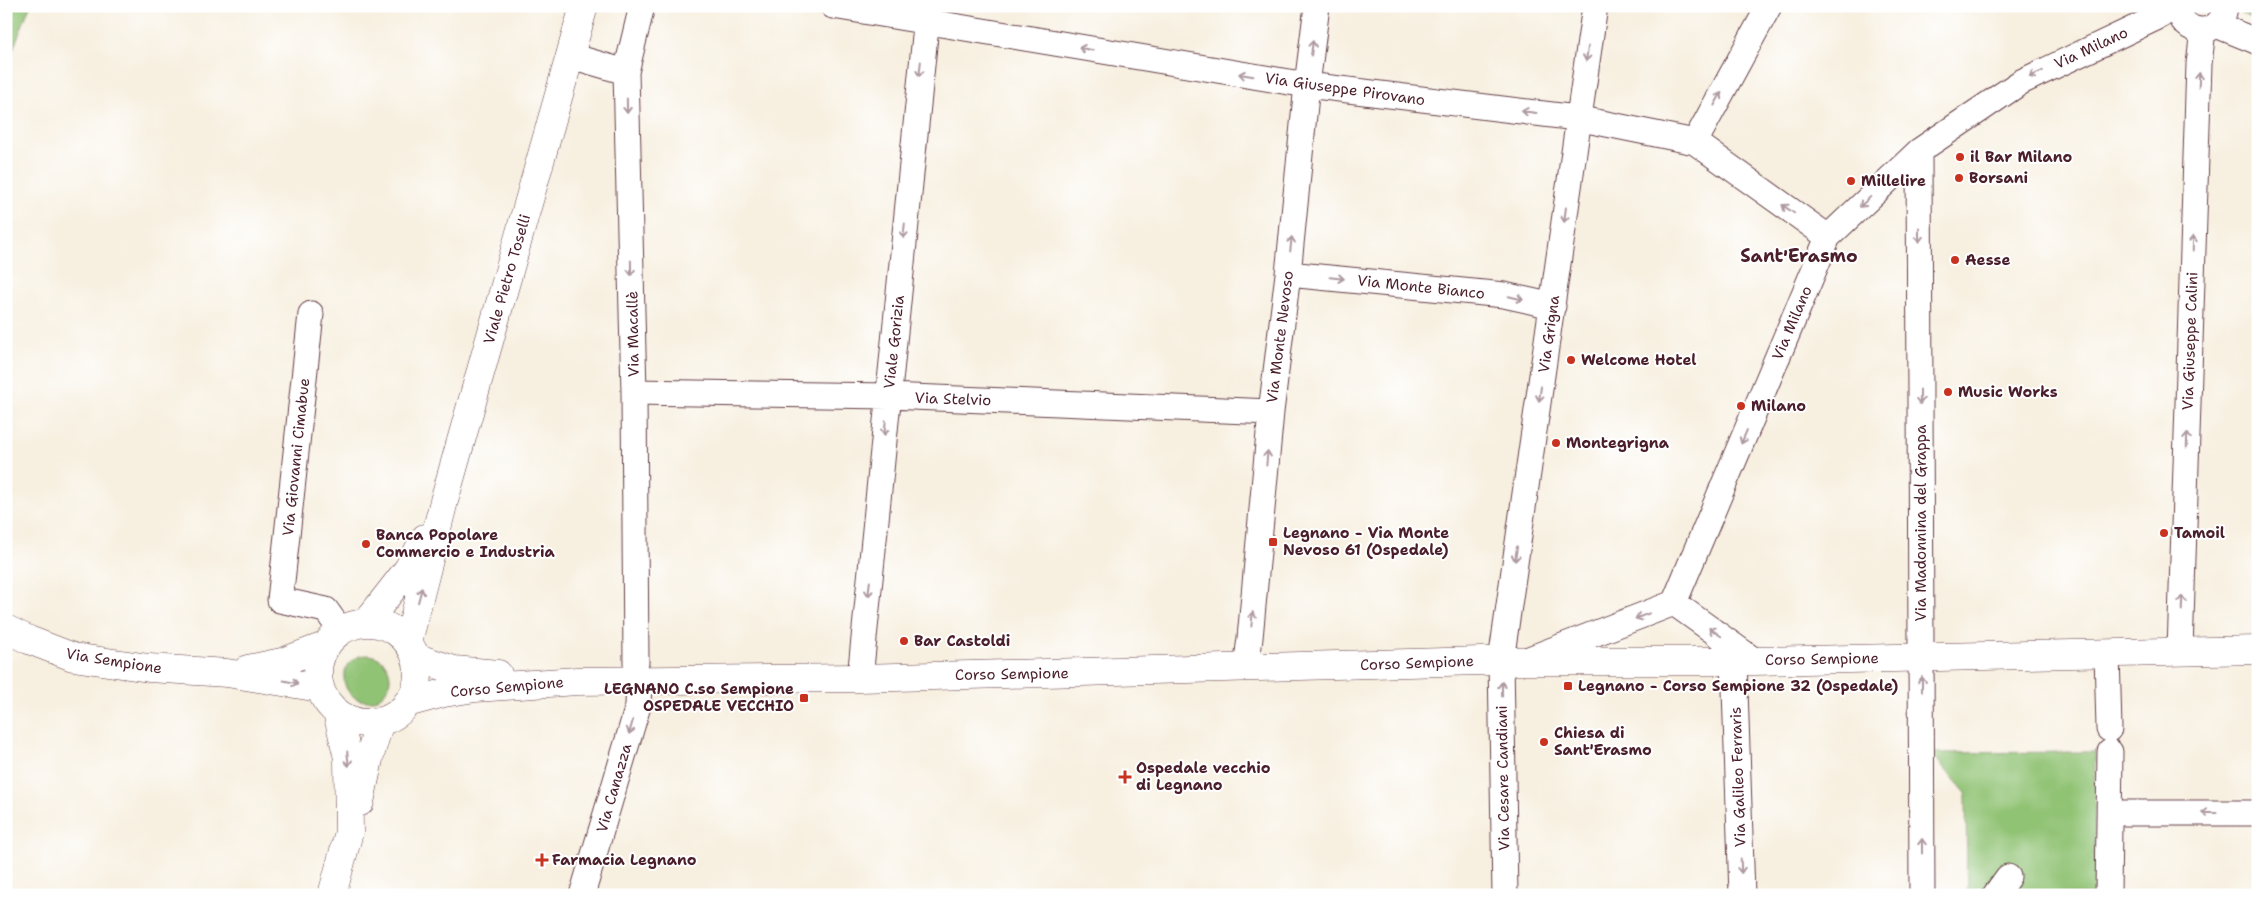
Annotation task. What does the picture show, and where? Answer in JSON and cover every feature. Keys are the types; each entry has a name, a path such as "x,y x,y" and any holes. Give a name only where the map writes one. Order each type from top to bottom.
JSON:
{"main road":[{"name":"Viale Pietro Toselli","path":"411,649 444,501 584,6"},
{"name":"Viale Pietro Toselli","path":"345,633 408,569 444,501"},
{"path":"381,624 396,631 411,649 418,672 415,689 407,703 394,715 380,721 355,721 337,712 327,701 320,688 318,674 320,658 345,633 381,624"},
{"name":"Via Sempione","path":"6,628 29,640 73,657 149,668 227,673 320,688"},
{"name":"Via Sempione","path":"227,673 282,662 345,633"},
{"name":"Corso Sempione","path":"411,649 454,670 577,681"},
{"name":"Corso Sempione","path":"407,703 444,693 476,688 577,681 638,671 860,678 1514,661 1745,660 2258,650"},
{"path":"332,895 350,832 348,758 337,712"},
{"path":"343,895 357,836 360,798 380,721"}],"street":[{"name":"Via Macallè","path":"638,671 634,392 626,72 642,6"},
{"name":"Via Giuseppe Pirovano","path":"833,6 927,14 1307,86 1577,118 1694,142 1828,237"},
{"name":"Via Monte Nevoso","path":"1246,668 1271,412 1317,6"},
{"name":"Via Grigna","path":"1514,661 1553,306 1577,118 1595,6"},
{"path":"1694,142 1769,6"},
{"name":"Via Milano","path":"1674,603 1828,237 1919,151 2021,82 2160,16 2174,6"},
{"path":"2179,6 2182,20 2188,26 2218,17 2258,26"},
{"name":"Viale Gorizia","path":"860,678 927,14"},
{"path":"2218,17 2258,42"},
{"name":"Via Giuseppe Calini","path":"2180,651 2199,64 2218,17"},
{"path":"570,56 626,72"},
{"name":"Via Madonnina del Grappa","path":"1919,151 1922,895"},
{"name":"Via Monte Bianco","path":"1288,274 1504,295 1553,306"},
{"name":"Via Giovanni Cimabue","path":"311,314 280,600 326,610 345,633"},
{"name":"Via Stelvio","path":"634,392 888,396 1271,412"},
{"path":"1514,661 1674,603 1745,660"},
{"path":"2107,652 2110,740 2108,895"},
{"name":"Via Galileo Ferraris","path":"1742,895 1745,660"},
{"name":"Via Cesare Candiani","path":"1505,895 1514,661"},
{"name":"Via Canazza","path":"582,895 638,706 638,671"},
{"path":"2110,813 2258,813"}],"green space":[{"path":"6,6 30,6 6,67"},
{"path":"2237,6 2258,6 2258,20 2241,14"},
{"path":"367,655 380,659 386,665 390,678 386,691 380,697 367,701 354,697 348,691 344,678 348,665 354,659"},
{"path":"2095,752 2094,895 1967,895 1966,793 1931,753"}],"place":[{"name":"il Bar Milano","path":"1960,157"},
{"name":"Borsani","path":"1959,178"},
{"name":"Millelire","path":"1851,181"},
{"name":"Aesse","path":"1955,260"},
{"name":"Welcome Hotel","path":"1571,360"},
{"name":"Music Works","path":"1948,392"},
{"name":"Milano","path":"1741,406"},
{"name":"Montegrigna","path":"1556,443"},
{"name":"Tamoil","path":"2164,533"},
{"name":"Legnano - Via Monte Nevoso 61 (Ospedale)","path":"1273,542"},
{"name":"Banca Popolare Commercio e Industria","path":"366,544"},
{"name":"Bar Castoldi","path":"904,641"},
{"name":"Legnano - Corso Sempione 32 (Ospedale)","path":"1568,686"},
{"name":"LEGNANO C.so Sempione OSPEDALE VECCHIO","path":"804,698"},
{"name":"Chiesa di Sant'Erasmo","path":"1544,742"},
{"name":"Ospedale vecchio di Legnano","path":"1125,777"},
{"name":"Farmacia Legnano","path":"542,860"}],"district":[{"name":"Sant'Erasmo","path":"1799,256"}]}
